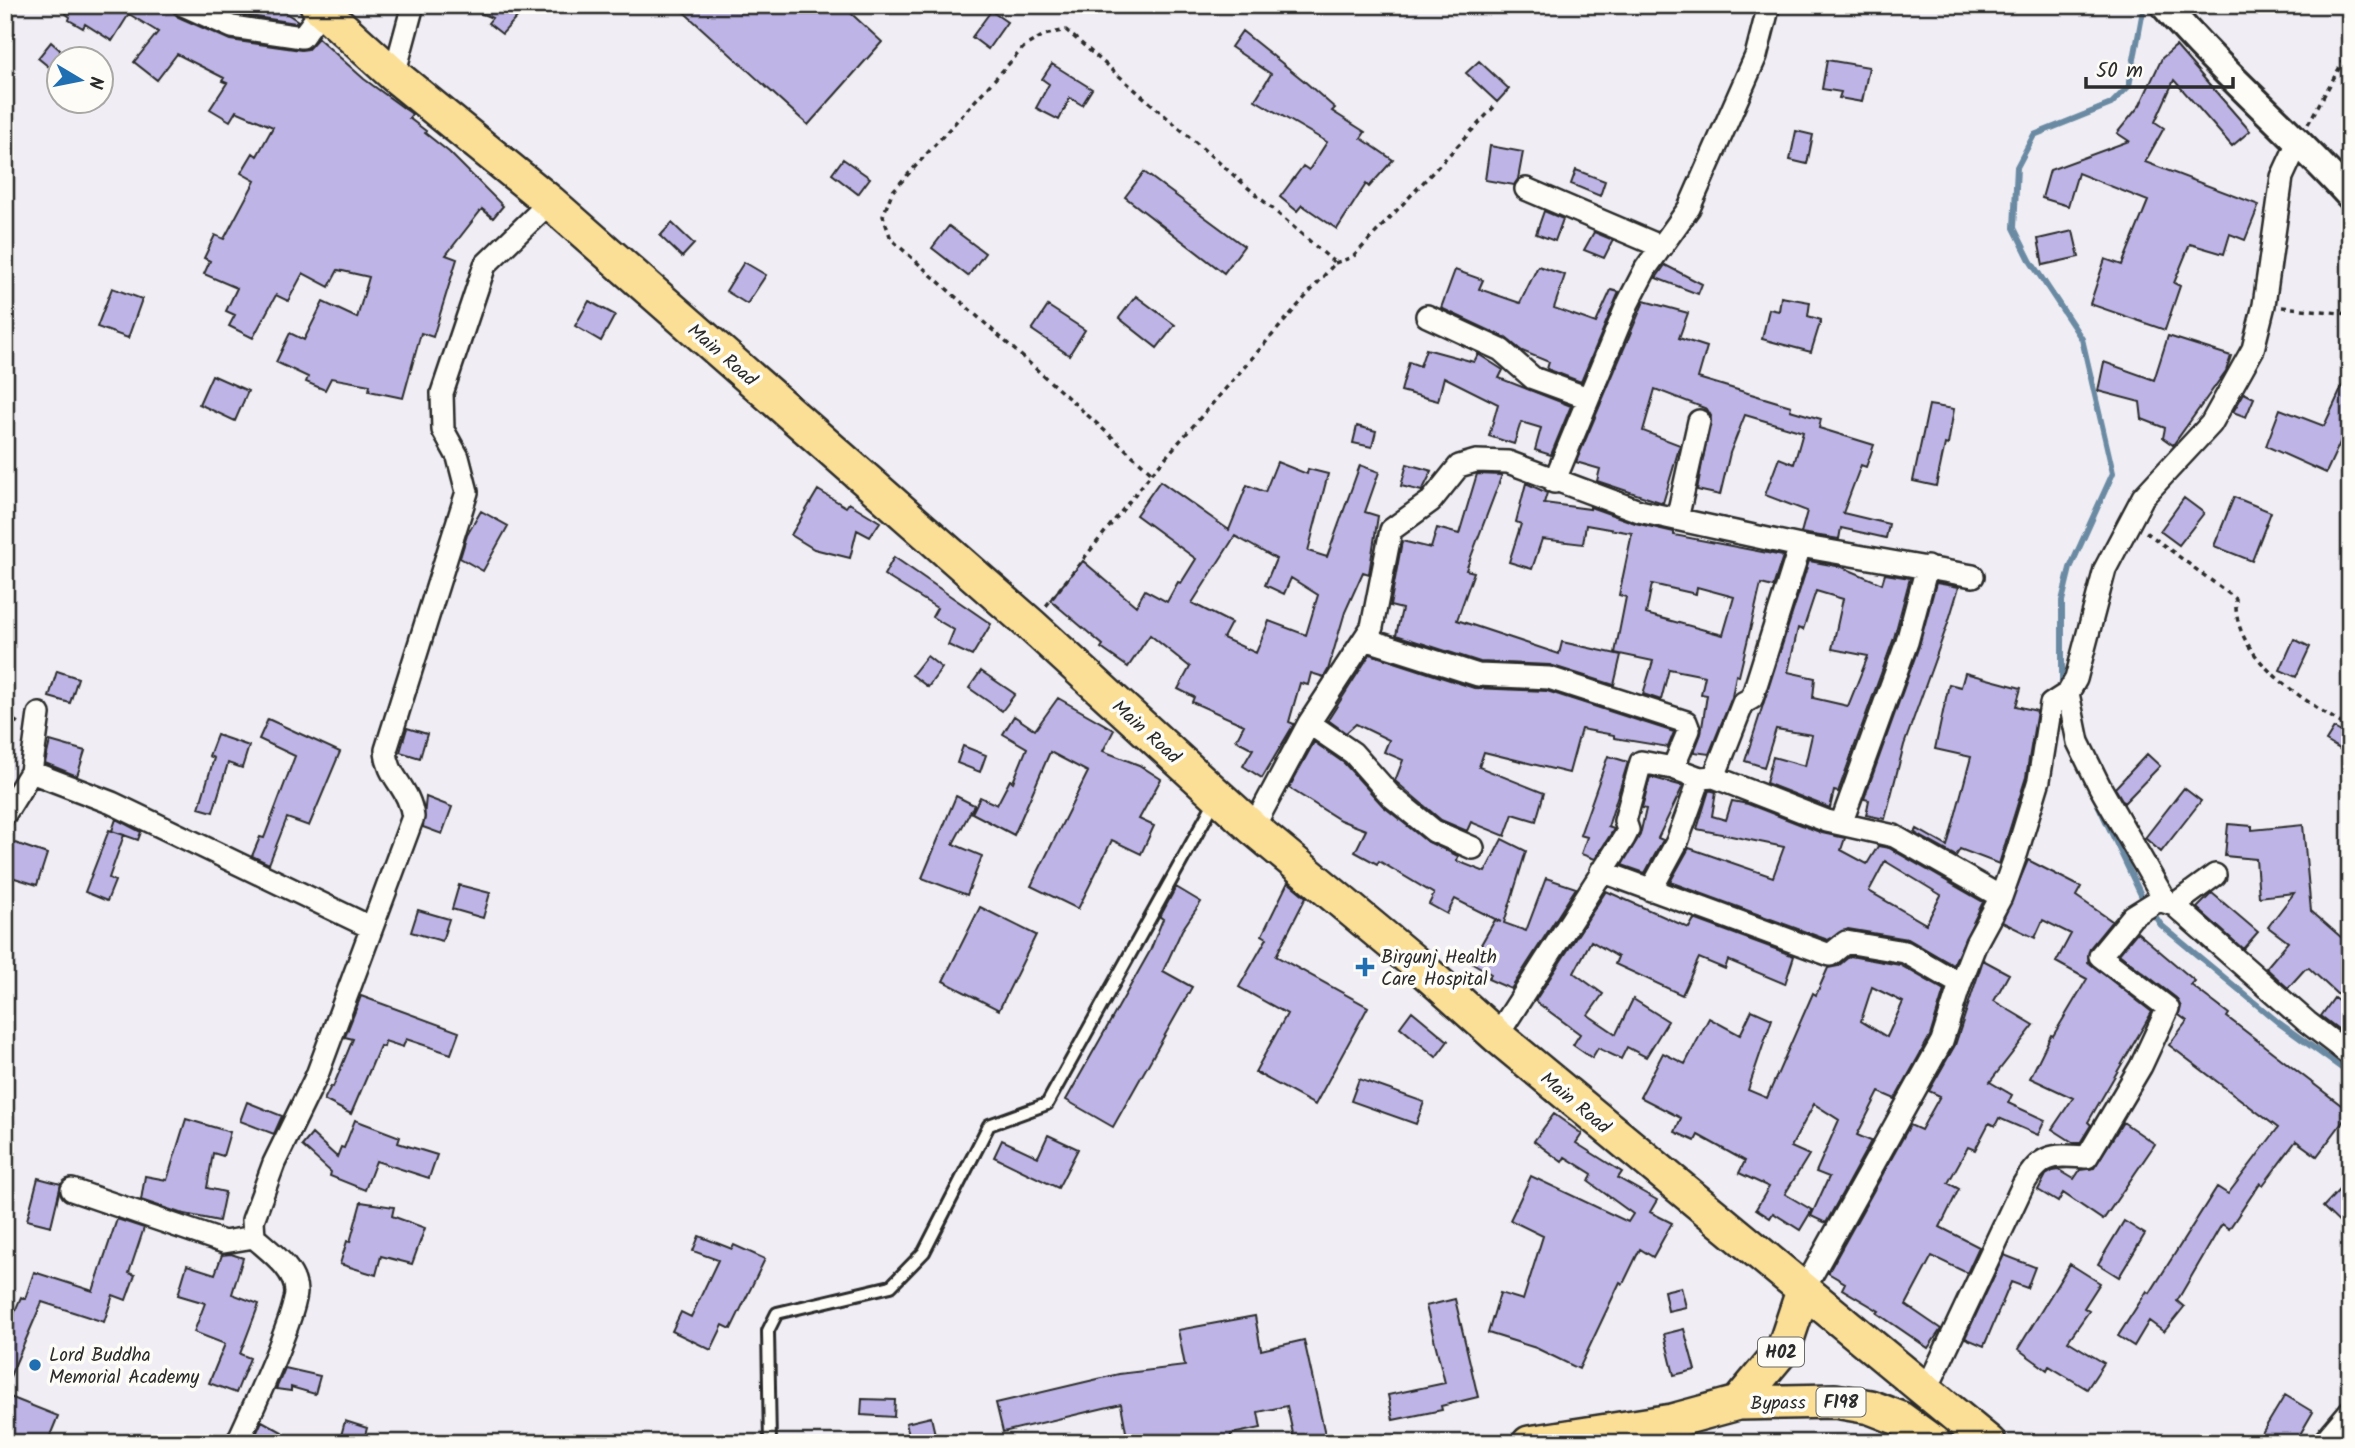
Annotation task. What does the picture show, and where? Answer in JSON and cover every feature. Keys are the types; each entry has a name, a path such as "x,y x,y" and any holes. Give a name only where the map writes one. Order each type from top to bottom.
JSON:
{"main road":[{"name":"Main Road","path":"319,7 394,75 550,202 1031,625 1252,828 1420,967 1497,1036 1989,1443"},
{"name":"Bypass","path":"1738,1403 1784,1348 1803,1291"},
{"name":"Bypass","path":"1529,1443 1672,1421 1738,1403 1835,1401 1870,1407 1901,1419 1934,1443"}],"street":[{"path":"183,5 232,27 302,37 319,7"},
{"path":"394,75 413,5"},
{"path":"1554,482 1628,303 1646,268 1694,196 1756,55 1769,5"},
{"path":"2164,5 2193,39 2299,140 2350,196"},
{"path":"1803,1291 1942,1041 1976,943 2001,897 2039,780 2059,698 2076,679 2105,569 2143,497 2211,424 2253,349 2264,305 2283,177 2299,140"},
{"path":"1526,189 1662,247"},
{"path":"237,1443 285,1328 296,1291 285,1266 254,1237 253,1220 274,1163 317,1075 413,817 411,800 387,767 386,750 467,492 458,457 443,430 442,393 485,265 550,202"},
{"path":"1427,316 1501,350 1532,378 1588,398"},
{"path":"1677,519 1699,421"},
{"path":"1252,828 1309,723 1373,627 1391,530 1431,501 1459,467 1476,461 1508,462 1554,482 1639,511 1800,546 1973,576"},
{"path":"1651,890 1677,842 1743,703 1752,698 1800,546"},
{"path":"1841,824 1907,642 1927,567"},
{"path":"1365,639 1478,675 1549,678 1686,722 1689,730 1673,768"},
{"path":"2059,698 2100,787 2166,903 2350,1055"},
{"path":"5,814 31,772 39,714"},
{"path":"1309,723 1353,753 1391,796 1434,831 1473,848"},
{"path":"1497,1036 1629,830 1625,821 1642,762 1707,778 1841,824 1894,836 2001,897"},
{"path":"31,772 112,803 370,927"},
{"path":"1601,871 1829,954 1846,943 1905,952 1960,984"},
{"path":"1926,1391 2035,1164 2058,1155 2087,1157 2141,1066 2168,1008 2100,956 2133,915 2166,903 2215,875"},
{"path":"72,1190 223,1242 254,1237"},
{"path":"2323,1443 2348,1416"}],"lane":[{"path":"770,1443 768,1331 777,1313 891,1286 924,1252 989,1125 1047,1104 1218,795"}],"path":[{"path":"1152,472 891,239 883,216 892,192 1025,46 1044,35 1066,30 1335,263"},
{"path":"2299,140 2350,49"},
{"path":"1031,625 1152,472 1335,263 1353,257 1494,107"},
{"path":"2264,305 2350,314"},
{"path":"2130,521 2236,598 2238,625 2261,662 2292,690 2350,729"}],"building":[{"path":"55,5 170,5 178,17 230,40 301,50 308,49 318,38 364,79 412,114 409,118 449,152 503,206 493,218 482,209 446,255 457,259 433,337 421,333 403,398 369,391 370,385 331,378 325,390 306,382 308,377 276,362 290,333 304,340 323,302 357,318 369,277 338,270 329,287 303,273 288,301 276,295 253,338 229,326 235,315 226,311 237,288 204,274 210,261 204,258 215,235 224,239 255,181 241,173 253,153 257,156 273,127 236,111 230,121 210,109 227,83 222,81 224,78 177,54 157,80 134,62 158,32 129,14 112,41 85,24 83,28 69,20 70,17"},
{"path":"216,5 260,5 269,11 274,5 298,21 296,23 236,14"},
{"path":"462,5 528,5 502,34 488,23 492,18"},
{"path":"676,5 842,5 882,42 808,125"},
{"path":"991,11 1007,22 988,49 972,37"},
{"path":"1242,31 1335,108 1332,111 1365,132 1361,138 1393,160 1369,187 1366,184 1337,229 1302,205 1297,211 1280,197 1303,166 1309,170 1327,142 1255,100 1271,74 1231,47"},
{"path":"2176,46 2250,131 2232,146 2174,80 2155,122 2164,128 2145,162 2259,205 2245,240 2230,234 2224,254 2190,244 2174,283 2180,286 2165,330 2090,304 2105,259 2122,265 2148,201 2078,173 2068,206 2042,198 2050,170 2129,141 2117,133 2140,105 2162,58"},
{"path":"46,48 46,65 38,58"},
{"path":"1827,60 1869,67 1862,102 1839,98 1841,92 1822,89"},
{"path":"1479,61 1509,89 1497,102 1466,73"},
{"path":"1052,64 1092,89 1082,105 1070,98 1059,120 1036,108 1049,84 1042,79"},
{"path":"1796,131 1813,135 1807,164 1790,160"},
{"path":"1490,146 1523,152 1518,179 1514,185 1485,180"},
{"path":"843,159 870,178 858,194 832,174"},
{"path":"1576,170 1605,181 1600,196 1571,184"},
{"path":"1144,172 1244,246 1224,273 1125,197"},
{"path":"1544,211 1563,219 1555,241 1536,234"},
{"path":"672,223 694,244 682,257 660,236"},
{"path":"949,226 985,253 968,276 932,248"},
{"path":"2073,231 2079,257 2043,265 2038,239"},
{"path":"1594,232 1613,240 1604,258 1584,250"},
{"path":"744,262 766,275 747,304 726,291"},
{"path":"1665,265 1702,284 1698,294 1656,278"},
{"path":"1538,266 1565,275 1554,308 1596,323 1611,290 1619,292 1581,382 1547,369 1549,362 1522,351 1506,338 1441,308 1455,270 1483,280 1479,289 1520,303"},
{"path":"112,288 142,299 128,338 97,327"},
{"path":"1136,296 1175,325 1157,348 1119,318"},
{"path":"1781,297 1810,302 1808,316 1821,320 1811,352 1762,339 1769,309 1779,311"},
{"path":"589,301 615,315 601,341 575,326"},
{"path":"1644,301 1688,313 1679,338 1707,347 1698,378 1791,406 1790,410 1821,419 1819,428 1874,445 1866,467 1861,465 1843,513 1889,524 1886,538 1841,528 1839,539 1801,533 1807,511 1765,495 1779,458 1794,464 1803,432 1745,415 1730,453 1720,495 1697,490 1711,416 1707,409 1655,389 1643,431 1680,445 1663,503 1597,481 1600,469 1576,462"},
{"path":"1048,306 1085,330 1069,355 1032,330"},
{"path":"2168,336 2231,356 2226,371 2173,445 2163,438 2165,428 2142,419 2140,402 2098,391 2104,362 2154,380"},
{"path":"1426,349 1474,362 1478,354 1503,370 1499,378 1571,406 1551,455 1535,450 1541,428 1521,422 1514,444 1489,436 1498,404 1444,377 1438,401 1401,391 1409,362 1420,366"},
{"path":"2350,370 2350,421 2326,473 2266,446 2280,409 2324,426"},
{"path":"212,375 248,391 235,421 199,404"},
{"path":"2244,393 2254,398 2246,417 2233,412"},
{"path":"1929,405 1954,409 1948,445 1945,444 1936,486 1913,481"},
{"path":"1357,426 1376,431 1372,447 1353,443"},
{"path":"1277,462 1307,474 1308,469 1328,474 1308,551 1327,557 1360,465 1379,472 1365,512 1378,516 1369,574 1363,572 1345,612 1324,677 1311,673 1308,685 1300,683 1289,722 1294,724 1262,778 1243,766 1253,749 1236,740 1244,725 1192,702 1194,697 1178,689 1190,667 1150,635 1128,667 1101,648 1103,645 1050,600 1083,561 1136,606 1145,590 1167,602 1196,559 1136,515 1160,481 1229,530 1247,485 1265,492","holes":["1235,536 1276,559 1265,585 1284,594 1291,578 1318,595 1306,635 1269,621 1256,653 1223,638 1231,623 1192,603"]},
{"path":"1407,464 1432,471 1422,491 1401,486"},
{"path":"1477,474 1502,475 1466,570 1474,572 1457,620 1559,654 1562,642 1621,655 1614,685 1550,665 1480,662 1396,635 1402,609 1390,606 1402,541 1431,548 1437,528 1459,534"},
{"path":"1526,483 1547,493 1544,503 1590,507 1635,523 1674,532 1674,535 1783,556 1773,587 1761,584 1739,676 1736,675 1732,697 1709,754 1694,752 1701,734 1707,695 1701,694 1705,676 1669,669 1661,700 1643,694 1653,661 1615,653 1626,597 1619,595 1632,533 1586,525 1583,544 1542,539 1532,569 1509,562 1521,524 1516,522","holes":["1652,584 1696,594 1697,587 1734,597 1723,635 1646,614"]},
{"path":"818,490 846,507 849,503 880,522 870,537 857,530 850,558 814,549 791,535"},
{"path":"2234,497 2271,512 2252,561 2214,546"},
{"path":"2184,498 2204,513 2179,545 2160,531"},
{"path":"481,511 508,526 483,571 460,558 467,535"},
{"path":"894,557 991,624 972,656 948,645 954,630 932,617 937,608 884,575"},
{"path":"1809,561 1842,567 1882,584 1885,574 1910,578 1894,638 1838,792 1834,791 1830,808 1766,783 1773,757 1805,766 1812,735 1776,729 1764,767 1745,761","holes":["1816,591 1843,599 1832,649 1868,656 1848,706 1813,698 1815,678 1788,672 1798,628 1803,630"]},
{"path":"1936,583 1959,587 1904,745 1885,819 1866,815 1869,800 1864,799 1919,646"},
{"path":"2294,639 2310,647 2296,677 2280,670"},
{"path":"1370,654 1474,688 1547,691 1674,732 1668,747 1614,738 1614,735 1581,729 1569,773 1484,752 1479,767 1544,793 1536,821 1513,814 1505,836 1471,822 1467,831 1441,820 1395,781 1403,760 1384,752 1389,740 1356,724 1346,733 1328,720"},
{"path":"927,656 942,668 928,687 912,675"},
{"path":"57,671 78,678 70,703 49,697"},
{"path":"981,671 1015,694 1002,711 969,688"},
{"path":"1965,673 2021,688 2016,706 2037,711 2026,777 1999,864 1960,849 1956,856 1915,833 1917,829 1947,846 1971,757 1935,749 1949,684 1961,687"},
{"path":"1058,698 1114,730 1103,751 1139,765 1161,779 1139,819 1154,826 1141,854 1112,840 1078,909 1031,886 1088,772 1050,752 1014,835 972,813 980,797 997,805 1010,780 1013,782 1027,748 1003,734 1014,716 1035,730"},
{"path":"268,719 340,752 309,826 287,818 269,864 252,856 260,837 264,838 295,756 259,739"},
{"path":"407,728 427,734 420,758 400,752"},
{"path":"2334,728 2350,737 2350,755 2326,741"},
{"path":"217,735 249,746 242,768 228,763 213,812 199,808 214,758 209,756"},
{"path":"50,741 85,751 77,776 45,763"},
{"path":"1314,742 1344,763 1383,806 1426,841 1458,856 1457,861 1485,872 1502,839 1526,851 1504,923 1526,931 1546,878 1576,888 1511,989 1488,979 1491,974 1471,962 1495,920 1501,922 1455,899 1447,914 1429,904 1434,894 1379,861 1377,864 1355,852 1366,830 1340,820 1289,788"},
{"path":"963,746 986,755 980,772 957,763"},
{"path":"2147,754 2160,766 2124,803 2115,788"},
{"path":"1608,756 1628,762 1608,827 1614,829 1595,859 1581,854 1587,837 1580,835"},
{"path":"1650,777 1683,786 1658,838 1663,840 1645,873 1622,865 1640,835 1646,809 1642,808"},
{"path":"2184,788 2201,801 2161,852 2145,838"},
{"path":"1709,790 1716,792 1712,816 1726,820 1732,801 1748,804 1822,833 1845,838 1841,850 1867,864 1878,846 1889,848 1983,902 1953,965 1908,939 1848,929 1828,940 1670,882 1689,848 1773,877 1784,847 1697,829","holes":["1885,861 1941,895 1926,924 1869,891"]},
{"path":"956,796 974,805 953,844 982,856 967,895 922,878"},
{"path":"426,797 452,807 442,834 423,827"},
{"path":"116,819 141,832 138,840 112,831"},
{"path":"2228,824 2252,826 2252,830 2303,825 2311,911 2350,945 2350,983 2338,995 2309,968 2288,988 2266,968 2288,942 2268,927 2294,893 2259,897 2256,859 2225,856"},
{"path":"109,830 124,835 109,878 115,881 107,901 85,892"},
{"path":"12,842 47,854 37,885 5,875 5,862"},
{"path":"2028,860 2081,887 2076,896 2112,921 2090,948 2088,962 2152,1012 2088,1122 2091,1125 2080,1143 2074,1143 2052,1129 2073,1098 2030,1078 2051,1035 2053,1036 2087,979 2056,962 2071,934 2043,920 2035,938 2002,922"},
{"path":"1288,882 1306,897 1276,956 1368,1007 1315,1105 1255,1072 1287,1014 1239,987 1267,938 1262,935"},
{"path":"459,885 490,893 483,918 452,909"},
{"path":"1176,887 1201,902 1182,930 1163,971 1192,987 1113,1127 1066,1100 1150,951 1163,919 1160,917"},
{"path":"1606,891 1689,928 1694,919 1794,956 1785,984 1728,960 1725,969 1699,958 1682,995 1615,964 1618,957 1591,941 1574,973 1603,994 1588,1015 1616,1034 1633,999 1668,1021 1646,1057 1627,1047 1621,1059 1598,1048 1592,1058 1573,1045 1580,1034 1535,1001"},
{"path":"2212,893 2258,932 2243,949 2197,908"},
{"path":"980,907 1036,935 999,1010 943,981"},
{"path":"418,910 449,919 442,941 411,932"},
{"path":"2137,932 2195,981 2191,985 2229,1014 2227,1017 2350,1112 2317,1156 2296,1141 2263,1185 2260,1183 2229,1229 2222,1224 2177,1301 2184,1307 2164,1332 2149,1321 2134,1346 2118,1336 2147,1291 2150,1293 2217,1187 2228,1194 2278,1128 2169,1045 2187,1021 2179,1015 2181,1007 2176,998 2119,954"},
{"path":"1850,956 1900,965 1944,990 1930,1036 1895,1099 1879,1092 1857,1135 1871,1141 1826,1223 1811,1216 1829,1177 1816,1172 1839,1120 1814,1104 1791,1147 1809,1155 1785,1194 1812,1210 1800,1230 1773,1213 1770,1218 1756,1209 1769,1187 1739,1173 1745,1161 1698,1135 1695,1141 1675,1132 1681,1118 1640,1097 1663,1053 1685,1064 1709,1018 1740,1035 1752,1010 1772,1019 1748,1090 1767,1098 1813,993 1816,995 1828,968 1838,966","holes":["1872,987 1903,1002 1887,1037 1861,1021"]},
{"path":"1983,960 2009,974 1994,1001 2034,1025 1990,1082 2012,1095 2008,1103 2045,1120 2038,1135 1999,1118 1995,1126 1989,1123 1975,1150 1968,1147 1948,1183 1959,1189 1940,1227 1979,1247 1967,1273 1932,1256 1906,1305 1941,1329 1928,1348 1877,1313 1879,1311 1842,1289 1845,1283 1828,1273 1910,1125 1921,1130 1940,1096 1929,1091 1955,1045"},
{"path":"361,996 459,1032 451,1054 406,1039 403,1047 385,1041 384,1047 380,1046 351,1114 324,1100 331,1086 333,1087 353,1039 345,1037"},
{"path":"2334,998 2350,1010 2350,1038 2321,1016"},
{"path":"1412,1011 1448,1041 1436,1057 1400,1027"},
{"path":"1359,1079 1424,1102 1416,1124 1351,1101"},
{"path":"247,1102 282,1116 274,1134 240,1121"},
{"path":"1554,1114 1582,1134 1576,1143 1622,1172 1618,1178 1657,1200 1650,1212 1672,1223 1653,1257 1640,1249 1623,1284 1620,1282 1579,1369 1536,1348 1488,1333 1500,1293 1523,1300 1543,1236 1510,1220 1531,1176 1628,1222 1633,1214 1589,1182 1592,1174 1565,1157 1562,1162 1534,1141"},
{"path":"186,1119 230,1132 223,1156 213,1153 207,1188 225,1192 219,1221 180,1213 141,1200 145,1176 167,1180"},
{"path":"355,1120 400,1137 398,1143 437,1155 429,1178 376,1161 365,1190 330,1176 331,1172 302,1146 312,1134 337,1157 341,1147 344,1148"},
{"path":"2123,1122 2155,1144 2103,1220 2063,1193 2058,1202 2038,1190 2046,1175 2053,1171 2059,1170 2074,1179 2080,1170 2094,1168"},
{"path":"1048,1135 1078,1149 1058,1188 994,1157 1002,1140 1038,1157"},
{"path":"38,1178 61,1184 51,1226 27,1220"},
{"path":"2339,1190 2350,1200 2350,1233 2323,1207"},
{"path":"361,1202 394,1207 392,1216 425,1228 412,1264 381,1256 376,1275 340,1264 347,1241 350,1242"},
{"path":"117,1219 144,1228 129,1273 135,1275 126,1300 113,1295 104,1322 42,1302 5,1388 5,1334 21,1297 25,1299 34,1272 93,1291"},
{"path":"2124,1221 2145,1234 2119,1277 2098,1264"},
{"path":"699,1236 732,1249 734,1245 765,1259 731,1329 723,1325 711,1350 672,1331 681,1312 691,1317 718,1260 693,1251"},
{"path":"231,1254 243,1258 232,1294 259,1304 240,1354 250,1358 236,1393 209,1383 225,1344 194,1332 205,1303 178,1295 187,1265 215,1274 222,1255"},
{"path":"2004,1255 2035,1267 2027,1288 2011,1282 1984,1346 1965,1338"},
{"path":"2070,1264 2100,1283 2084,1308 2089,1311 2068,1341 2104,1363 2087,1389 2049,1366 2047,1370 2018,1349"},
{"path":"1681,1287 1686,1307 1668,1311 1664,1291"},
{"path":"1455,1299 1478,1397 1441,1406 1442,1410 1393,1420 1388,1395 1445,1383 1426,1306"},
{"path":"1255,1316 1261,1350 1304,1340 1326,1439 1295,1443 1287,1406 1258,1412 1261,1428 1231,1434 1230,1443 1128,1443 1121,1404 1003,1432 996,1403 1119,1374 1185,1366 1178,1330"},
{"path":"1684,1329 1695,1370 1674,1375 1664,1334"},
{"path":"285,1368 320,1376 315,1394 291,1387 291,1391 276,1389"},
{"path":"5,1395 58,1416 47,1443 5,1443"},
{"path":"2285,1395 2313,1412 2295,1443 2256,1443"},
{"path":"862,1399 895,1400 894,1417 861,1415"},
{"path":"931,1417 937,1443 911,1443 906,1423"},
{"path":"262,1421 282,1432 277,1443 252,1443"},
{"path":"345,1421 367,1428 363,1443 339,1443"}],"waterway":[{"path":"2062,689 2062,601 2070,568 2113,473 2082,339 2031,262 2014,228 2017,167 2034,135 2111,104 2129,86 2144,5"},
{"path":"2094,796 2142,897 2161,925 2279,1023 2350,1074"}],"place":[{"name":"Birgunj Health Care Hospital","path":"1365,967"},
{"name":"Lord Buddha Memorial Academy","path":"35,1365"}]}
